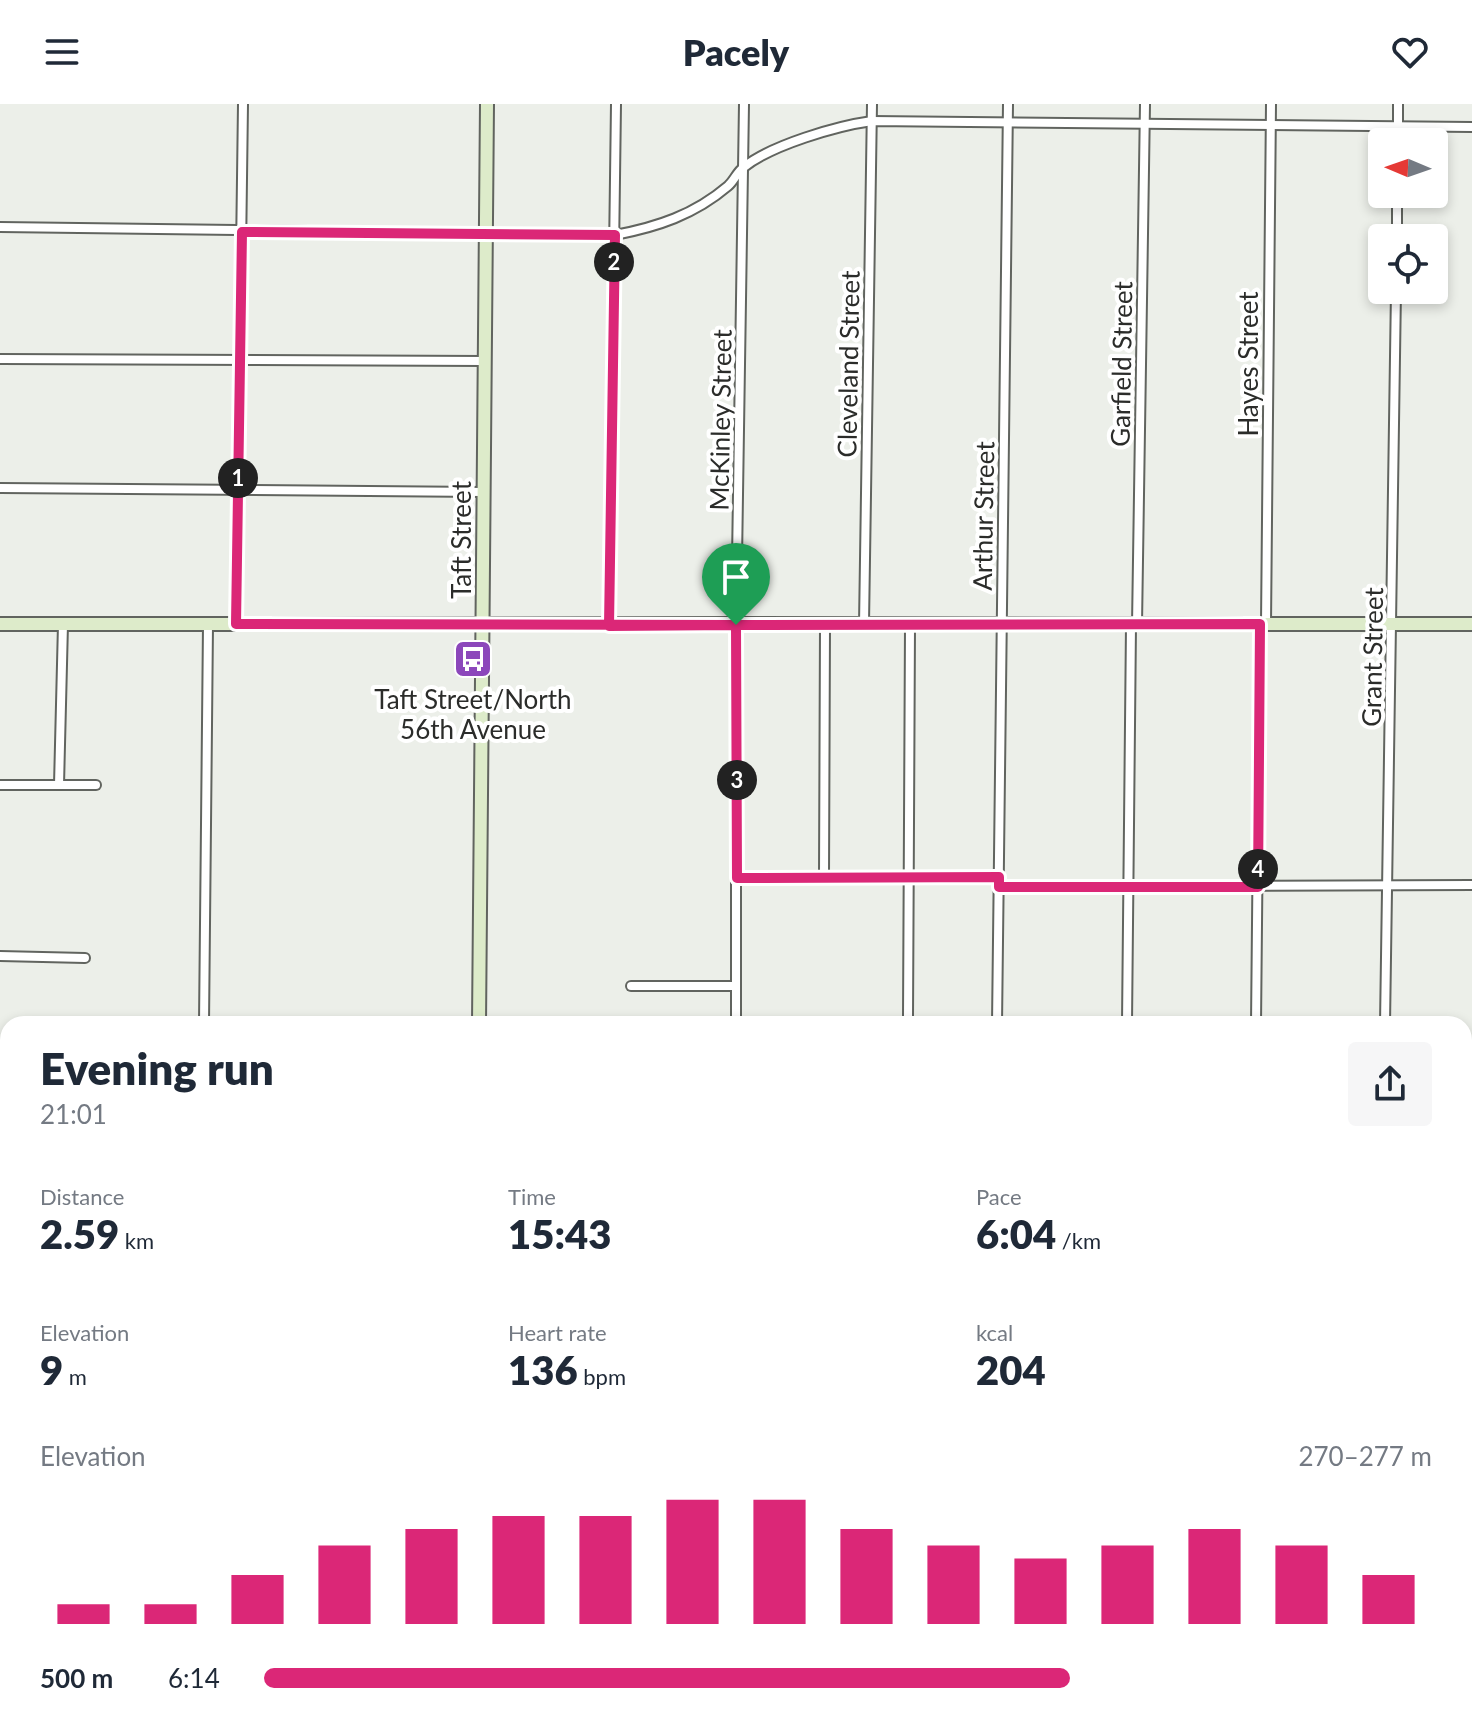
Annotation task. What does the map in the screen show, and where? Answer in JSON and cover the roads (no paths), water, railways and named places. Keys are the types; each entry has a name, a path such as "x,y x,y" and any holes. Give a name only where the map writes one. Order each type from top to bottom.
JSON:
{"street":[{"path":"236,624 243,104"},
{"name":"Taft Street","path":"479,1016 487,104"},
{"path":"609,626 616,104"},
{"name":"McKinley Street","path":"736,1016 736,625 744,104"},
{"name":"Cleveland Street","path":"864,624 872,104"},
{"name":"Arthur Street","path":"997,1016 1008,104"},
{"name":"Garfield Street","path":"1127,1016 1145,104"},
{"name":"Hayes Street","path":"1256,1016 1271,104"},
{"path":"1398,104 1398,126"},
{"path":"0,227 615,235 668,222 697,209 729,185 744,167 822,132 872,121 1472,127"},
{"name":"Grant Street","path":"1385,1016 1396,304"},
{"path":"0,359 485,361"},
{"path":"0,488 483,492"},
{"path":"0,624 1472,624"},
{"path":"59,785 63,624"},
{"path":"204,1016 208,625"},
{"path":"824,877 825,626"},
{"path":"908,1016 910,626"},
{"path":"0,785 96,785"},
{"path":"737,878 909,877 1129,888 1472,885"},
{"path":"0,956 85,958"},
{"path":"631,986 736,986"}],"place":[{"name":"Taft Street/North 56th Avenue","path":"473,659"}]}
